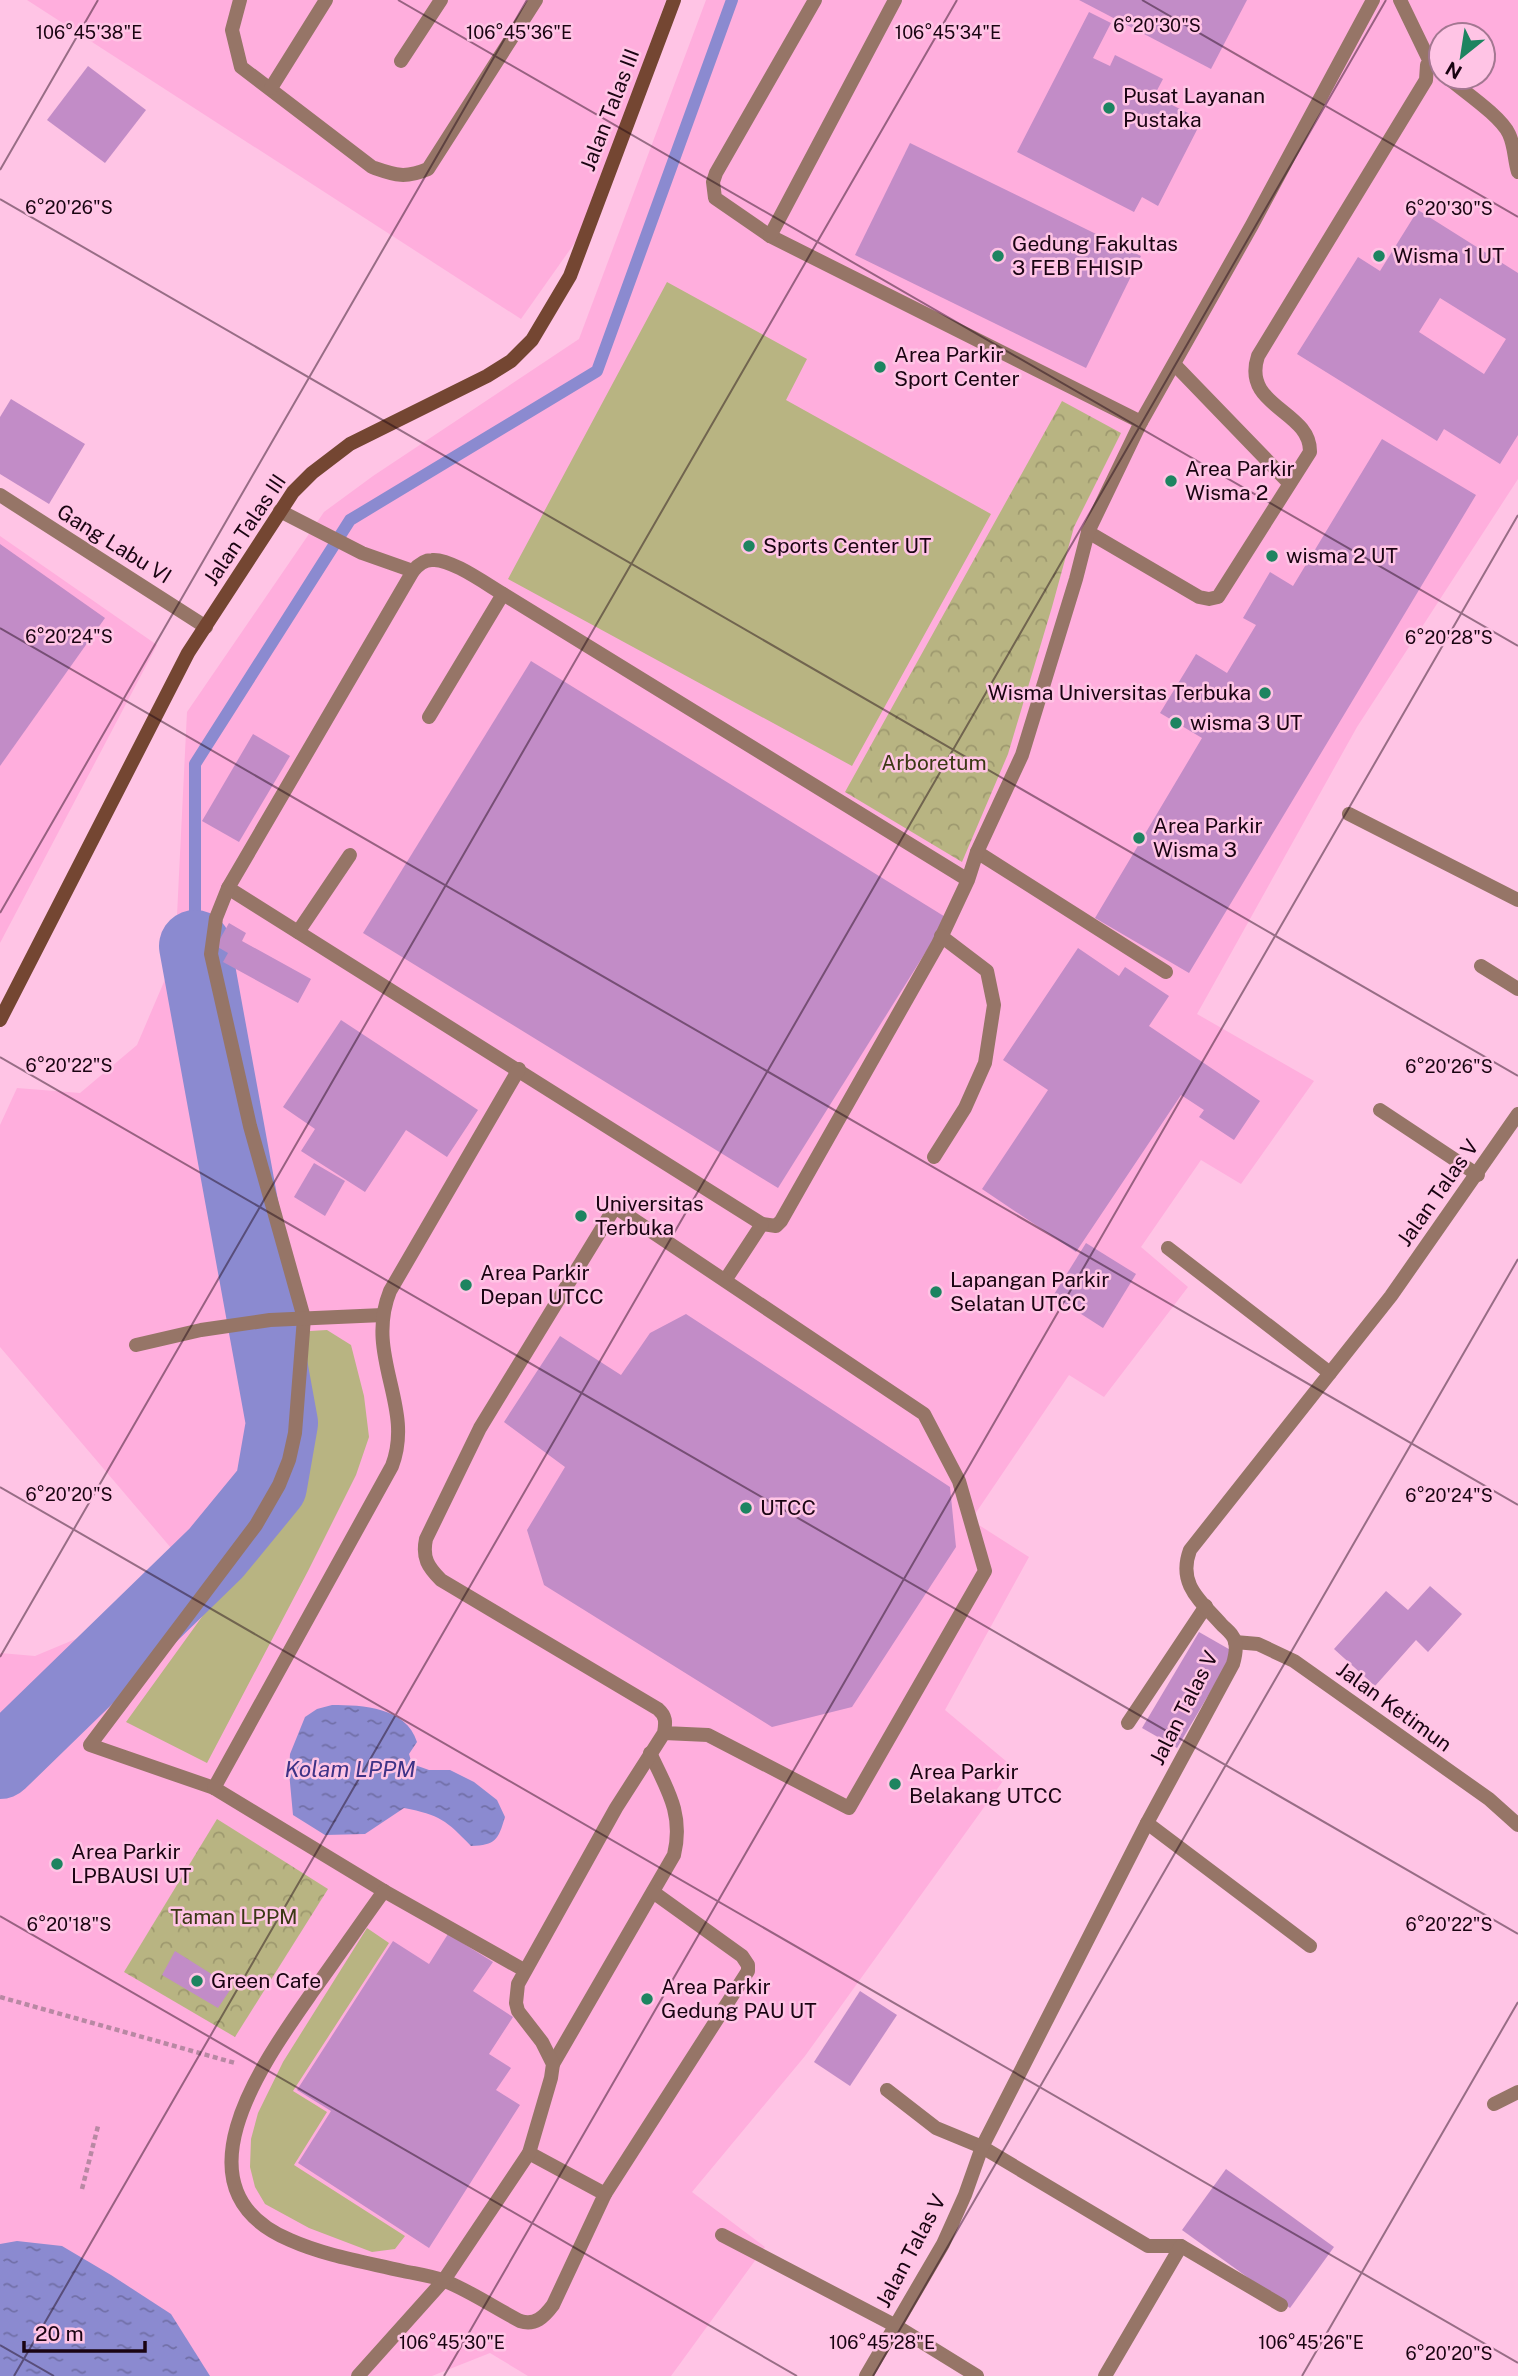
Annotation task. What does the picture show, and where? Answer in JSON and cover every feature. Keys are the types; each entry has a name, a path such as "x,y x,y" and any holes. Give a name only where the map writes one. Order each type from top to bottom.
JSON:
{"street":[{"path":"240,0 232,30 241,67 372,167 396,176 412,176 428,169 536,0"},
{"path":"271,88 326,0"},
{"path":"401,61 441,0"},
{"name":"Jalan Talas III","path":"0,1020 188,653 293,492 312,473 350,444 487,376 511,361 532,341 570,276 674,0"},
{"path":"815,0 716,173 713,182 715,198 770,236 1140,422"},
{"path":"770,236 895,0"},
{"path":"228,888 762,1224 776,1226 781,1222 941,936 968,880 977,852 1022,755 1088,532 1140,422 1175,365 1373,0"},
{"path":"1400,0 1427,52"},
{"path":"1088,532 1199,597 1218,597 1224,590 1310,452 1307,436 1261,392 1254,381 1258,356 1426,80 1427,65"},
{"path":"1464,91 1497,117 1507,130 1515,148 1518,172"},
{"path":"1175,365 1289,483"},
{"name":"Gang Labu VI","path":"0,495 206,626"},
{"path":"280,511 362,553 413,571"},
{"path":"524,1970 384,1891 214,1788 90,1745 256,1525 279,1485 289,1460 295,1433 304,1318 250,1126 211,954 216,918 228,888 413,571 425,561 434,559 446,562 503,594 968,880"},
{"path":"429,717 503,594"},
{"path":"1349,814 1518,900"},
{"path":"977,852 1166,972"},
{"path":"299,932 350,855"},
{"path":"934,1157 965,1108 985,1063 994,1005 987,971 941,936"},
{"path":"1481,966 1518,989"},
{"path":"214,1788 397,1454 399,1426 381,1340 383,1315 390,1291 519,1069"},
{"path":"1380,1110 1478,1175"},
{"name":"Jalan Talas V","path":"866,2376 943,2244 965,2195 982,2147 1147,1823 1233,1664 1236,1642 1234,1637 1190,1589 1185,1563 1190,1550 1391,1296 1478,1175 1518,1114"},
{"path":"553,2064 542,2042 518,2011 518,1984 616,1808 664,1733 665,1717 658,1709 441,1580 429,1569 424,1558 424,1548 480,1428 615,1207 925,1414 959,1481 985,1571 849,1808 708,1735 664,1733"},
{"path":"726,1279 762,1224"},
{"path":"1168,1248 1330,1373"},
{"path":"136,1345 201,1330 270,1320 383,1315"},
{"path":"1128,1723 1206,1606"},
{"name":"Jalan Ketimun","path":"1236,1642 1258,1644 1294,1661 1489,1799 1518,1825"},
{"path":"358,2376 444,2280 529,2153 553,2064 674,1855 678,1829 676,1808 650,1753"},
{"path":"1147,1823 1310,1946"},
{"path":"384,1891 284,2032 239,2114 231,2157 233,2180 245,2209 263,2227 325,2253 444,2280 526,2323 539,2320 553,2305 605,2194 748,1970 742,1956 653,1892"},
{"path":"887,2090 936,2128 982,2147 1148,2246 1181,2246 1281,2305"},
{"path":"1494,2104 1518,2092"},
{"path":"529,2153 605,2194"},
{"path":"722,2235 896,2326 977,2376"},
{"path":"1105,2376 1181,2246"}],"path":[{"path":"0,1997 262,2070"},
{"path":"82,2189 98,2126"}],"shaded area":[{"path":"27,0 666,0 581,234 521,319"},
{"name":"Universitas Terbuka","path":"706,0 1518,0 1518,479 1357,727 1197,1014 1314,1081 1241,1184 1201,1160 1141,1247 1188,1287 1104,1397 1069,1375 971,1520 1029,1557 945,1710 1013,1767 805,2056 692,2192 765,2247 671,2376 528,2376 490,2353 432,2376 0,2376 0,1653 35,1656 114,1623 177,1555 0,1347 0,1125 17,1088 80,1093 137,1045 175,956 187,712 324,512 373,476 579,339"},
{"path":"0,536 157,645 0,943"}],"green space":[{"name":"Sports Center UT","path":"667,282 807,359 786,400 991,514 852,766 508,579"},
{"name":"Arboretum","path":"1062,401 1121,433 1074,527 1008,754 962,862 845,792"},
{"path":"327,1330 351,1345 364,1396 369,1437 356,1475 207,1763 126,1722 277,1513 300,1473 310,1427 294,1332"},
{"name":"Taman LPPM","path":"217,1819 328,1889 235,2037 124,1972"},
{"path":"367,1928 389,1943 293,2091 327,2112 294,2165 405,2236 395,2249 372,2252 309,2228 265,2204 255,2187 250,2167 251,2139 258,2113 283,2062"}],"water":[{"name":"Kolam LPPM","path":"332,1705 370,1707 403,1721 417,1742 409,1754 412,1764 429,1770 450,1770 474,1782 497,1800 505,1817 495,1840 471,1846 442,1820 404,1808 365,1834 325,1835 293,1815 290,1754 305,1717 317,1709"},
{"path":"17,2241 62,2246 171,2314 210,2376 0,2376 0,2244"}],"building":[{"path":"1079,0 1247,0 1211,69"},
{"name":"Pusat Layanan Pustaka","path":"1089,12 1111,23 1093,58 1110,66 1115,55 1163,79 1154,96 1202,120 1158,206 1142,197 1134,212 1017,152"},
{"path":"88,66 146,110 105,163 47,120"},
{"name":"Gedung Fakultas 3 FEB FHISIP","path":"910,143 1141,256 1086,368 855,255"},
{"path":"1418,210 1518,273 1518,435 1500,464 1444,429 1437,441 1297,354 1358,257 1380,271","holes":["1440,298 1506,339 1484,374 1419,332"]},
{"path":"11,399 85,444 49,504 0,474 0,417"},
{"name":"Wisma Universitas Terbuka","path":"1382,439 1476,495 1189,973 1095,918 1202,738 1160,713 1196,654 1227,673 1256,625 1243,618 1270,572 1293,586"},
{"path":"0,544 105,618 0,766"},
{"path":"531,661 947,918 778,1188 363,933"},
{"path":"253,734 290,756 239,842 202,821"},
{"path":"229,923 246,933 242,941 311,979 298,1003 223,962 228,953 216,946"},
{"path":"1078,948 1119,976 1125,967 1169,996 1149,1026 1260,1101 1234,1140 1199,1117 1204,1110 1181,1095 1076,1252 982,1189 1048,1090 1003,1060"},
{"path":"341,1020 478,1110 447,1157 406,1130 365,1192 301,1151 315,1129 283,1107"},
{"path":"314,1163 345,1181 325,1216 294,1197"},
{"path":"1086,1243 1136,1274 1103,1328 1053,1296"},
{"name":"UTCC","path":"686,1314 950,1487 956,1547 852,1707 772,1727 544,1585 527,1530 565,1467 504,1422 560,1336 621,1375 650,1333"},
{"path":"1430,1586 1462,1614 1428,1652 1416,1640 1375,1686 1334,1649 1386,1591 1408,1610"},
{"path":"1199,1632 1234,1652 1177,1748 1142,1728"},
{"path":"448,1934 493,1962 473,1991 513,2017 489,2054 511,2068 496,2090 520,2105 429,2248 298,2163 331,2111 297,2090 393,1941 429,1964"},
{"name":"Green Cafe","path":"175,1951 232,1987 218,2008 162,1975"},
{"path":"860,1991 897,2015 850,2086 814,2062"},
{"path":"1226,2169 1334,2247 1290,2308 1182,2230"}],"waterway":[{"path":"195,946 195,764 350,520 597,371 732,0"},
{"path":"0,1763 216,1553 271,1486 282,1423 195,946"}],"place":[{"name":"Pusat Layanan Pustaka","path":"1109,108"},
{"name":"Gedung Fakultas 3 FEB FHISIP","path":"998,256"},
{"name":"Wisma 1 UT","path":"1379,256"},
{"name":"Area Parkir Sport Center","path":"880,367"},
{"name":"Area Parkir Wisma 2","path":"1171,481"},
{"name":"Sports Center UT","path":"749,546"},
{"name":"wisma 2 UT","path":"1272,556"},
{"name":"Wisma Universitas Terbuka","path":"1265,693"},
{"name":"wisma 3 UT","path":"1176,723"},
{"name":"Area Parkir Wisma 3","path":"1139,838"},
{"name":"Universitas Terbuka","path":"581,1216"},
{"name":"Area Parkir Depan UTCC","path":"466,1285"},
{"name":"Lapangan Parkir Selatan UTCC","path":"936,1292"},
{"name":"UTCC","path":"746,1508"},
{"name":"Area Parkir Belakang UTCC","path":"895,1784"},
{"name":"Area Parkir LPBAUSI UT","path":"57,1864"},
{"name":"Green Cafe","path":"197,1981"},
{"name":"Area Parkir Gedung PAU UT","path":"647,1999"}]}
